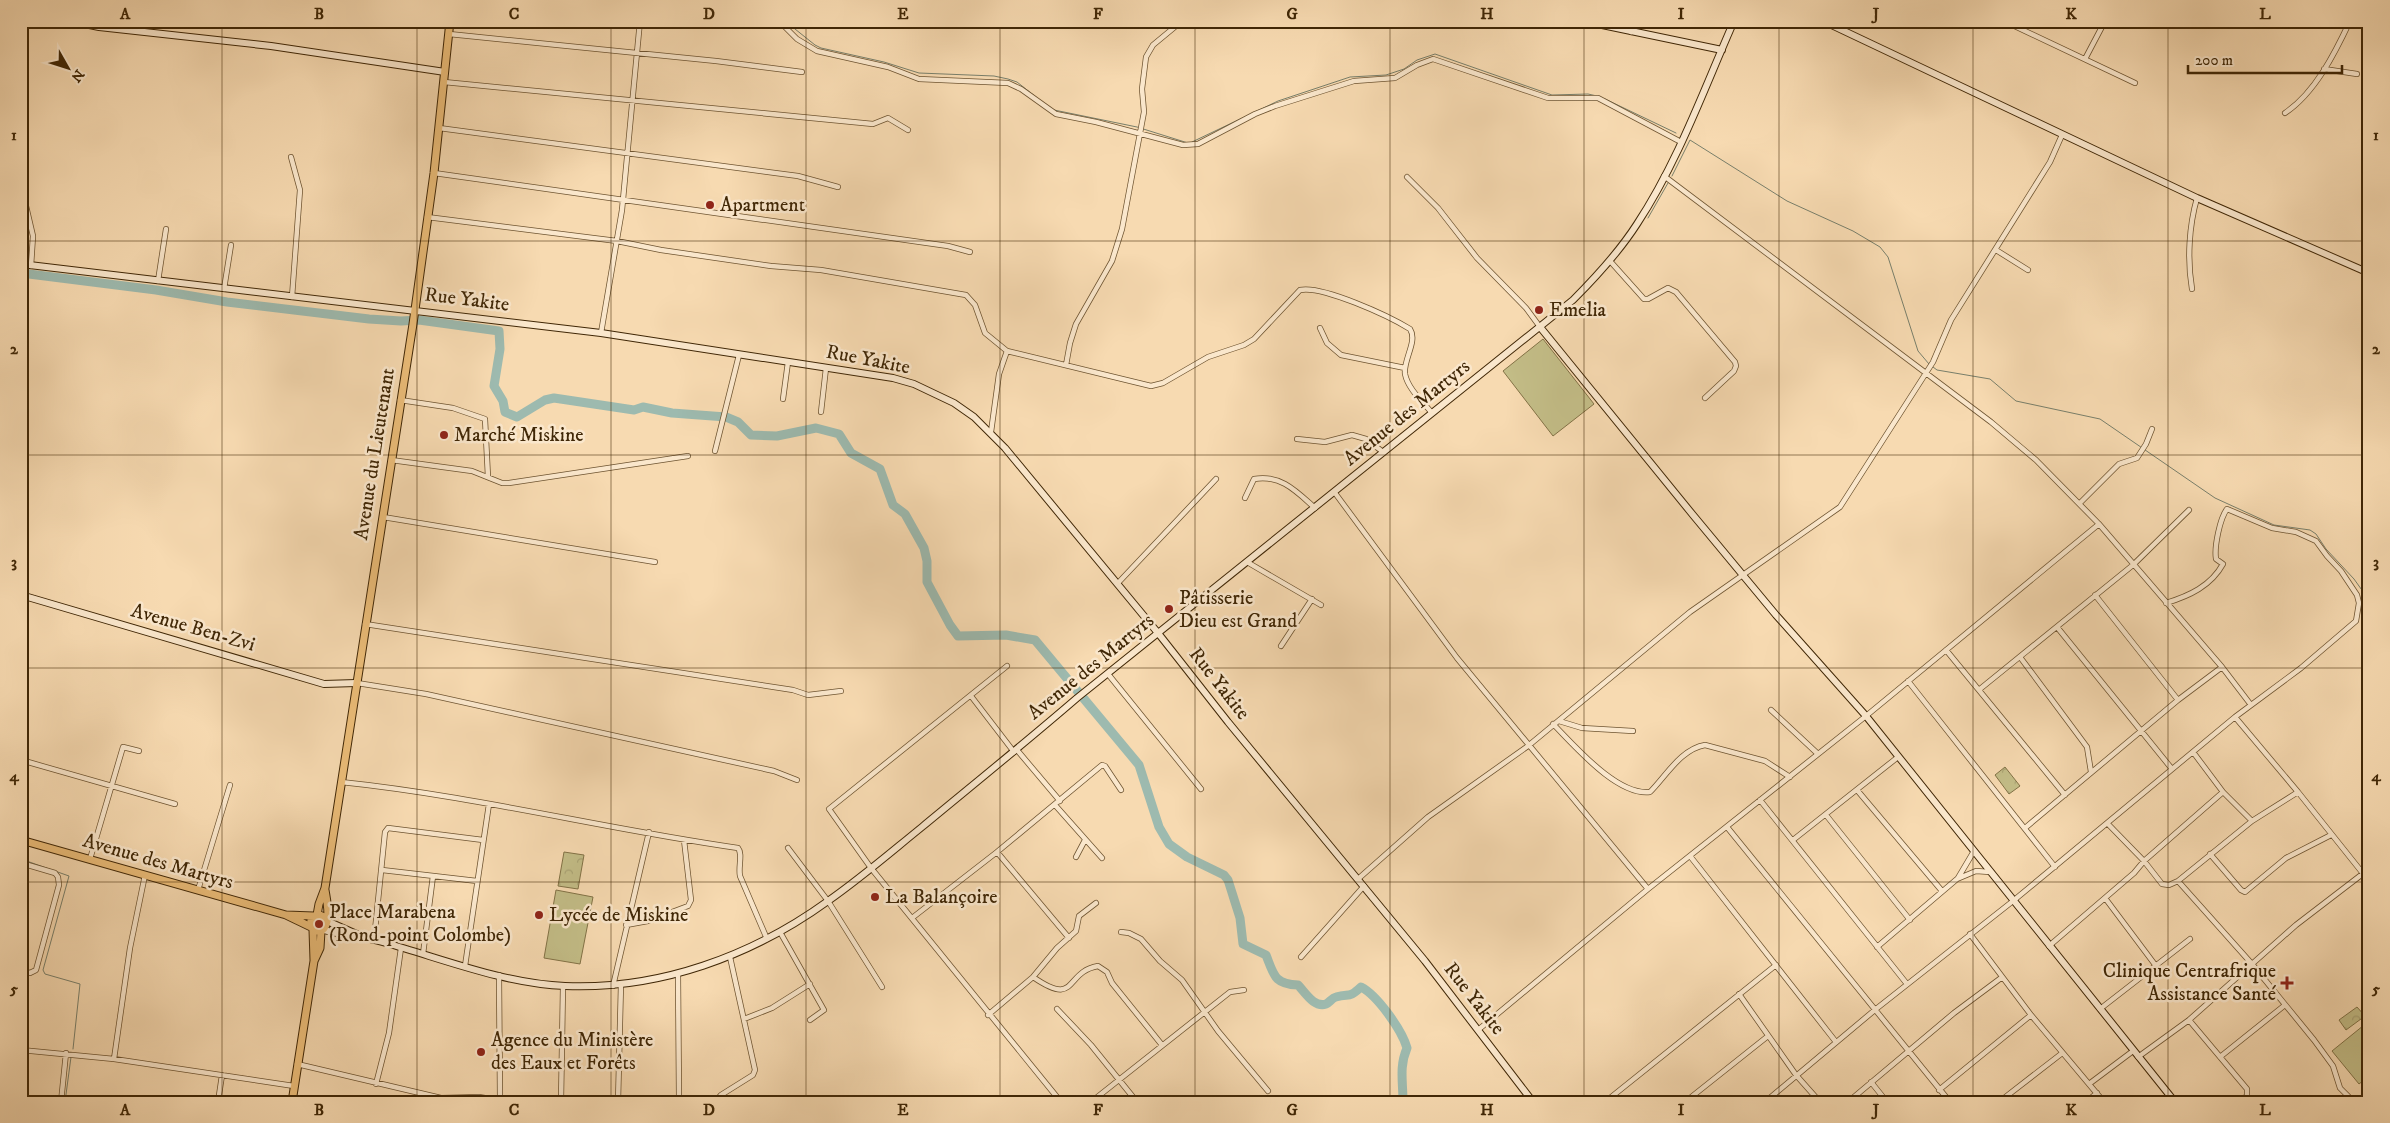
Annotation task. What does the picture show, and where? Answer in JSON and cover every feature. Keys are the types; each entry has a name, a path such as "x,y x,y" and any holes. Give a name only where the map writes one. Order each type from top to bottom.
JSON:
{"main road":[{"path":"70,21 99,27 271,46 445,72"},
{"name":"Avenue du Lieutenant","path":"312,928 310,923 316,916 325,890 381,517 413,324 434,173 450,21"},
{"path":"769,21 781,23 792,21"},
{"path":"800,21 890,25 928,21"},
{"path":"1583,21 1630,33 1722,50"},
{"name":"Avenue des Martyrs","path":"21,840 286,915 312,928 323,931 374,940 499,975 563,986 613,986 678,973 730,957 780,932 828,901 871,868 1016,751 1077,698 1335,493 1383,452 1573,300 1610,261 1637,225 1681,142 1734,21"},
{"path":"1822,21 2197,198 2369,273"},
{"name":"Rue Yakite","path":"21,264 292,298 601,333 893,378 914,384 954,403 991,432 1118,583 1228,722 1364,886 1533,1102"},
{"path":"1540,327 1693,515 1776,614 1866,716 2174,1102"},
{"name":"Avenue Ben-Zvi","path":"21,595 324,684 356,683"},
{"name":"Avenue du Lieutenant","path":"325,890 328,905 326,920"},
{"name":"Avenue des Martyrs","path":"286,915 316,916"},
{"path":"314,961 320,948 326,920 316,916"},
{"name":"Avenue des Martyrs","path":"326,920 365,938"},
{"path":"292,1102 314,961 312,928"}],"street":[{"path":"601,333 617,241 640,21"},
{"path":"1066,365 1076,324 1112,261 1122,229 1144,112 1142,89 1146,57 1153,45 1182,21"},
{"path":"1630,33 1639,21"},
{"path":"2004,21 2136,83"},
{"path":"2086,59 2105,21"},
{"path":"2285,113 2307,92 2324,68 2350,21"},
{"path":"781,23 797,39 817,51 888,67 919,79 1008,83 1021,89 1056,114 1140,132 1183,145 1198,144 1254,114 1276,106 1354,81 1395,78 1417,65 1432,59 1551,99 1598,98 1681,142"},
{"path":"449,34 716,61 802,72"},
{"path":"2324,68 2357,74"},
{"path":"444,82 873,124 888,118 908,130"},
{"path":"439,128 798,176 838,187"},
{"path":"1358,879 1428,817 1528,746 1675,623 1743,573 1840,507 1933,362 1951,320 2050,162 2062,135"},
{"path":"292,157 300,190 292,298"},
{"path":"434,173 622,198 948,246 970,252"},
{"path":"1664,176 1927,371 2032,456 2099,524 2222,667 2251,705"},
{"path":"1407,177 1438,208 1477,258 1526,308 1540,327"},
{"path":"2192,289 2190,265 2193,214 2197,198"},
{"path":"21,203 26,206 33,236 31,266"},
{"path":"427,217 617,241 661,250 821,270 966,296 975,305 985,333 1007,351 1144,385 1158,385 1208,356 1254,339 1293,296 1300,290 1308,288 1359,305 1410,329 1413,337 1405,368 1407,382 1432,413"},
{"path":"158,281 166,229"},
{"path":"224,289 231,245"},
{"path":"1996,250 2028,270"},
{"path":"1610,261 1644,299 1648,299 1668,288 1676,292 1735,362 1734,371 1705,398"},
{"path":"1320,328 1327,343 1341,354 1405,368"},
{"path":"991,432 1000,374 1007,351"},
{"path":"715,451 739,355"},
{"path":"783,399 788,362"},
{"path":"821,412 826,368"},
{"path":"400,400 453,408 485,419 488,477"},
{"path":"2080,503 2119,464 2137,458 2142,452 2152,429"},
{"path":"1297,439 1325,442 1352,435 1366,438 1383,452"},
{"path":"391,460 472,471 502,483 509,483 688,456"},
{"path":"1118,583 1216,479"},
{"path":"1245,498 1254,479 1271,479 1292,486 1315,508"},
{"path":"1335,493 1452,651 1528,746 1648,889"},
{"path":"1765,1102 1876,1009 2108,824 2235,717 2301,668 2356,621 2359,603 2358,595 2341,571 2312,539 2296,532 2272,528 2227,509 2216,549 2216,559 2223,564 2220,570 2196,592 2166,603"},
{"path":"1980,689 2133,565 2189,510"},
{"path":"381,517 655,562"},
{"path":"1478,1030 1648,889 1866,716 2099,524"},
{"path":"1247,562 1321,605"},
{"path":"2095,595 2178,700"},
{"path":"1281,646 1312,599"},
{"path":"365,624 793,690 808,695 841,691"},
{"path":"2057,627 2172,769"},
{"path":"1946,650 1980,689 2065,795"},
{"path":"2020,657 2087,747 2091,772"},
{"path":"1008,666 829,809 871,868 1061,1102"},
{"path":"2025,828 2178,700 2222,667"},
{"path":"1108,674 1201,789"},
{"path":"1908,680 2055,867"},
{"path":"356,683 426,694 774,772 797,780"},
{"path":"971,696 1060,801"},
{"path":"1771,710 1818,754"},
{"path":"2235,717 2369,881"},
{"path":"1559,720 1582,728 1633,731"},
{"path":"1553,724 1605,774 1622,785 1640,792 1650,792 1671,768 1696,747 1705,745 1765,761 1790,777"},
{"path":"90,859 123,747 139,751"},
{"path":"2193,752 2223,792 2252,821"},
{"path":"1793,840 1898,757"},
{"path":"21,760 112,784 175,804"},
{"path":"912,918 997,852 1102,765 1105,766 1121,790"},
{"path":"342,782 396,788 649,832 740,850 740,876 767,939"},
{"path":"198,890 230,785"},
{"path":"1857,790 1942,890"},
{"path":"2049,946 2134,873 2144,861 2223,792"},
{"path":"2108,824 2144,861 2162,884 2169,885 2178,881 2252,821 2298,792"},
{"path":"1760,800 1908,984"},
{"path":"465,966 489,804"},
{"path":"1055,805 1102,858"},
{"path":"1826,815 1910,920"},
{"path":"374,940 386,832 391,827 483,840"},
{"path":"1727,827 1950,1102"},
{"path":"613,986 649,832"},
{"path":"2210,854 2241,890 2245,892 2286,858 2330,835"},
{"path":"626,925 648,921 688,906 691,900 685,867 684,840"},
{"path":"1076,858 1085,840"},
{"path":"788,848 828,901 882,987"},
{"path":"997,852 1069,938"},
{"path":"1957,879 1974,852"},
{"path":"1690,856 1836,1042"},
{"path":"21,863 55,873 59,884 36,970 30,973 21,971"},
{"path":"2138,1057 2189,1020 2296,925 2369,869"},
{"path":"382,870 477,881"},
{"path":"1877,947 1957,879 1976,871 1990,872"},
{"path":"114,1059 130,948 145,875"},
{"path":"422,954 433,876"},
{"path":"2178,881 2252,964 2314,1040 2333,1066 2336,1082 2354,1102"},
{"path":"1301,957 1364,886"},
{"path":"2104,898 2156,966"},
{"path":"988,1014 1033,977 1057,948 1078,929 1079,916 1096,903"},
{"path":"780,932 824,1010 810,1020"},
{"path":"1121,932 1129,933 1146,944 1160,961 1182,980 1204,1012 1268,1091"},
{"path":"1970,934 2001,978 2061,1054 2104,1102"},
{"path":"2100,1009 2190,939"},
{"path":"376,1084 389,1033 401,948"},
{"path":"716,1102 721,1095 753,1076 755,1070 730,957"},
{"path":"1605,1102 1776,965"},
{"path":"1033,977 1051,989 1064,989 1073,983 1087,968 1098,966 1107,972 1112,983 1162,1045"},
{"path":"678,973 679,1099"},
{"path":"499,975 500,1100"},
{"path":"1848,1102 1954,1012 2001,978"},
{"path":"618,1102 621,984"},
{"path":"744,1019 772,1008 810,984"},
{"path":"560,1102 563,986"},
{"path":"1091,1102 1230,992 1244,990"},
{"path":"1739,994 1796,1075 1820,1102"},
{"path":"2220,1058 2285,1005"},
{"path":"1057,1009 1137,1102"},
{"path":"1939,1090 2031,1016"},
{"path":"2189,1020 2248,1089 2247,1096 2239,1102"},
{"path":"1685,1102 1768,1036"},
{"path":"21,1050 114,1059 294,1086"},
{"path":"2089,1084 2133,1051"},
{"path":"61,1102 66,1053"},
{"path":"1999,1102 2061,1054"},
{"path":"297,1064 440,1100 479,1099 509,1102"},
{"path":"218,1102 222,1075"},
{"path":"1871,1082 1887,1102"},
{"path":"2086,1102 2097,1093"},
{"path":"623,1102 631,1098 679,1099 688,1102"}],"green space":[{"path":"1543,339 1594,404 1553,436 1503,371"},
{"path":"2005,767 2020,786 2009,794 1995,775"},
{"path":"564,852 584,855 578,889 558,886"},
{"path":"556,890 593,897 580,964 544,958"},
{"path":"2357,1007 2365,1016 2346,1030 2339,1020"},
{"path":"2369,1021 2369,1076 2359,1084 2332,1051"}],"waterway":[{"path":"790,25 821,48 884,62 919,73 994,76 1008,79 1017,82 1036,97"},
{"path":"1192,142 1278,101 1350,77 1386,75 1404,69 1417,60 1435,54 1552,95 1588,94 1597,96"},
{"path":"1605,99 1676,133"},
{"path":"1054,110 1137,127 1188,143"},
{"path":"1672,176 1690,140 1787,201 1853,231 1880,247 1888,257 1918,351 1929,364"},
{"path":"1648,218 1668,183"},
{"path":"21,273 156,290 227,302 369,319 419,320 499,331 500,349 494,386 503,401 505,412 517,417 545,400 554,398 634,410 643,407 672,413 726,417 738,422 751,435 777,436 816,428 839,434 851,453 880,469 893,505 905,514 924,548 927,561 927,582 958,636 1006,635 1035,640 1139,765 1159,827 1169,844 1187,857 1224,875 1228,880 1240,918 1243,944 1266,955 1273,973 1279,980 1284,983 1298,985 1310,999 1318,1004 1326,1004 1335,998 1351,994 1361,987 1381,1005 1400,1032 1407,1048 1402,1068 1403,1102"},
{"path":"1933,367 1937,370 1990,379 2016,401 2100,419 2215,498 2274,525 2310,530 2316,534 2326,549 2354,579 2364,593 2368,604 2362,627 2369,634"},
{"path":"21,859 69,876 43,970 45,974 80,984 73,1049"},
{"path":"65,1102 71,1057"}],"place":[{"name":"Apartment","path":"710,205"},
{"name":"Emelia","path":"1539,310"},
{"name":"Marché Miskine","path":"444,435"},
{"name":"Pâtisserie Dieu est Grand","path":"1169,609"},
{"name":"La Balançoire","path":"875,897"},
{"name":"Lycée de Miskine","path":"539,915"},
{"name":"Place Marabena (Rond-point Colombe)","path":"319,924"},
{"name":"Clinique Centrafrique Assistance Santé","path":"2287,983"},
{"name":"Agence du Ministère des Eaux et Forêts","path":"481,1052"}]}
